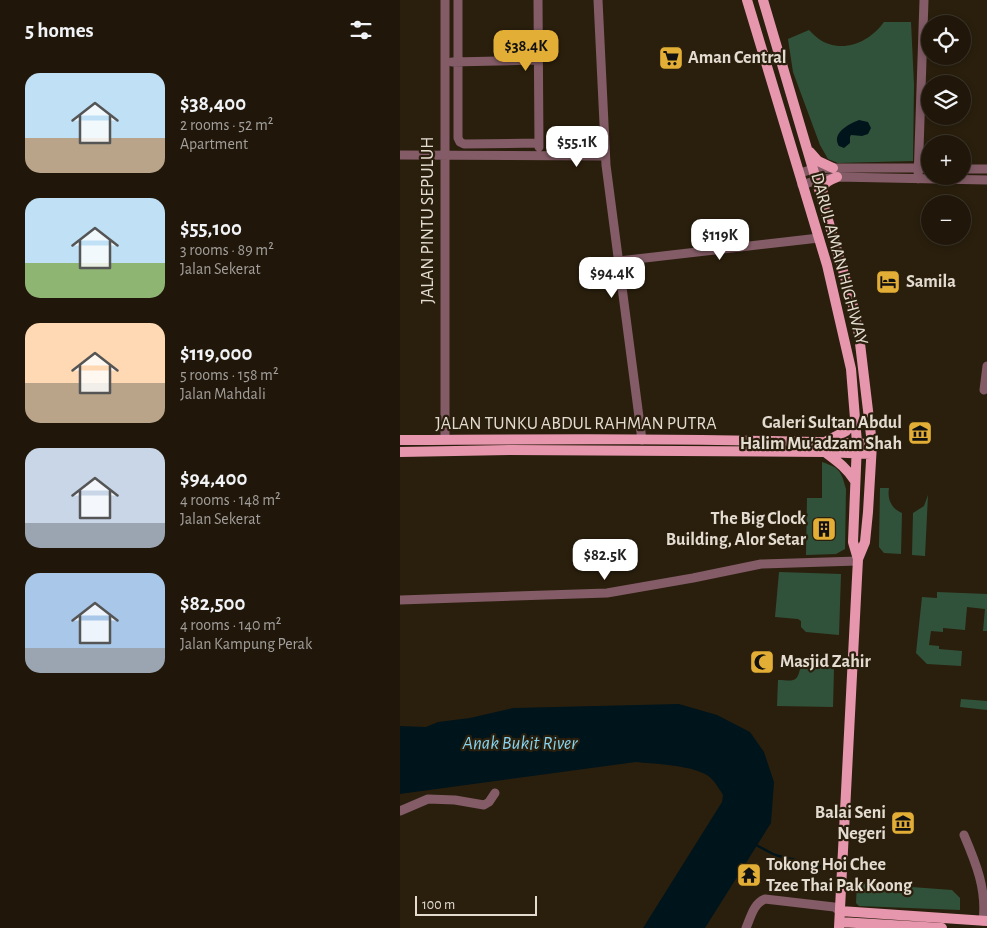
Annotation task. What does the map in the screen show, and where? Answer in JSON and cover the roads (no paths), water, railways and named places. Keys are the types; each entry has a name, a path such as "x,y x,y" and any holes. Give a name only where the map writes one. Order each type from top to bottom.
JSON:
{"main road":[{"name":"DARUL AMAN HIGHWAY","path":"747,0 819,238 833,288 851,369 857,448 853,542 858,560"},
{"name":"DARUL AMAN HIGHWAY","path":"763,0 852,301 859,335 871,449 865,542 858,560"},
{"path":"807,146 818,161 835,172 822,186 826,213"},
{"path":"855,482 850,472 825,447 846,431 856,419"},
{"name":"JALAN TUNKU ABDUL RAHMAN PUTRA","path":"400,440 642,440 871,449"},
{"name":"JALAN TUNKU ABDUL RAHMAN PUTRA","path":"400,452 825,447"},
{"path":"840,920 858,560"},
{"path":"840,920 985,921"},
{"path":"840,920 942,928"}],"street":[{"name":"JALAN PINTU SEPULUH","path":"444,0 445,439"},
{"path":"458,0 458,138 460,142 464,144 539,143"},
{"path":"538,0 539,143 544,155"},
{"path":"598,0 605,156 642,440"},
{"path":"918,179 924,0"},
{"path":"444,62 538,60"},
{"path":"400,155 605,156"},
{"path":"800,173 813,168 835,172 918,179 987,180"},
{"path":"802,185 835,172 918,168"},
{"path":"971,169 987,169"},
{"path":"619,261 819,238"},
{"path":"984,390 987,366"},
{"path":"400,600 606,593 761,564 858,560"},
{"path":"400,811 428,799 484,804 489,802 495,793"},
{"path":"964,835 979,871 985,921"},
{"path":"746,928 755,907 759,902 765,900 834,907 840,920"}],"water":[{"path":"859,120 868,122 871,128 868,134 862,136 851,135 850,143 844,148 839,146 837,137 842,130"},
{"name":"Anak Bukit River","path":"679,704 717,715 750,732 764,752 774,782 771,823 705,928 643,928 722,802 723,795 713,780 705,774 681,767 636,762 400,794 400,726 426,727 438,722 470,718 513,708"}],"waterway":[{"path":"756,845 775,855 823,867"}],"place":[{"name":"Aman Central","path":"671,58"},
{"name":"Samila","path":"888,282"},
{"name":"Galeri Sultan Abdul Halim Mu'adzam Shah","path":"920,433"},
{"name":"The Big Clock Building, Alor Setar","path":"824,529"},
{"name":"Masjid Zahir","path":"762,662"},
{"name":"Balai Seni Negeri","path":"903,823"},
{"name":"Tokong Hoi Chee Tzee Thai Pak Koong","path":"749,875"}]}
